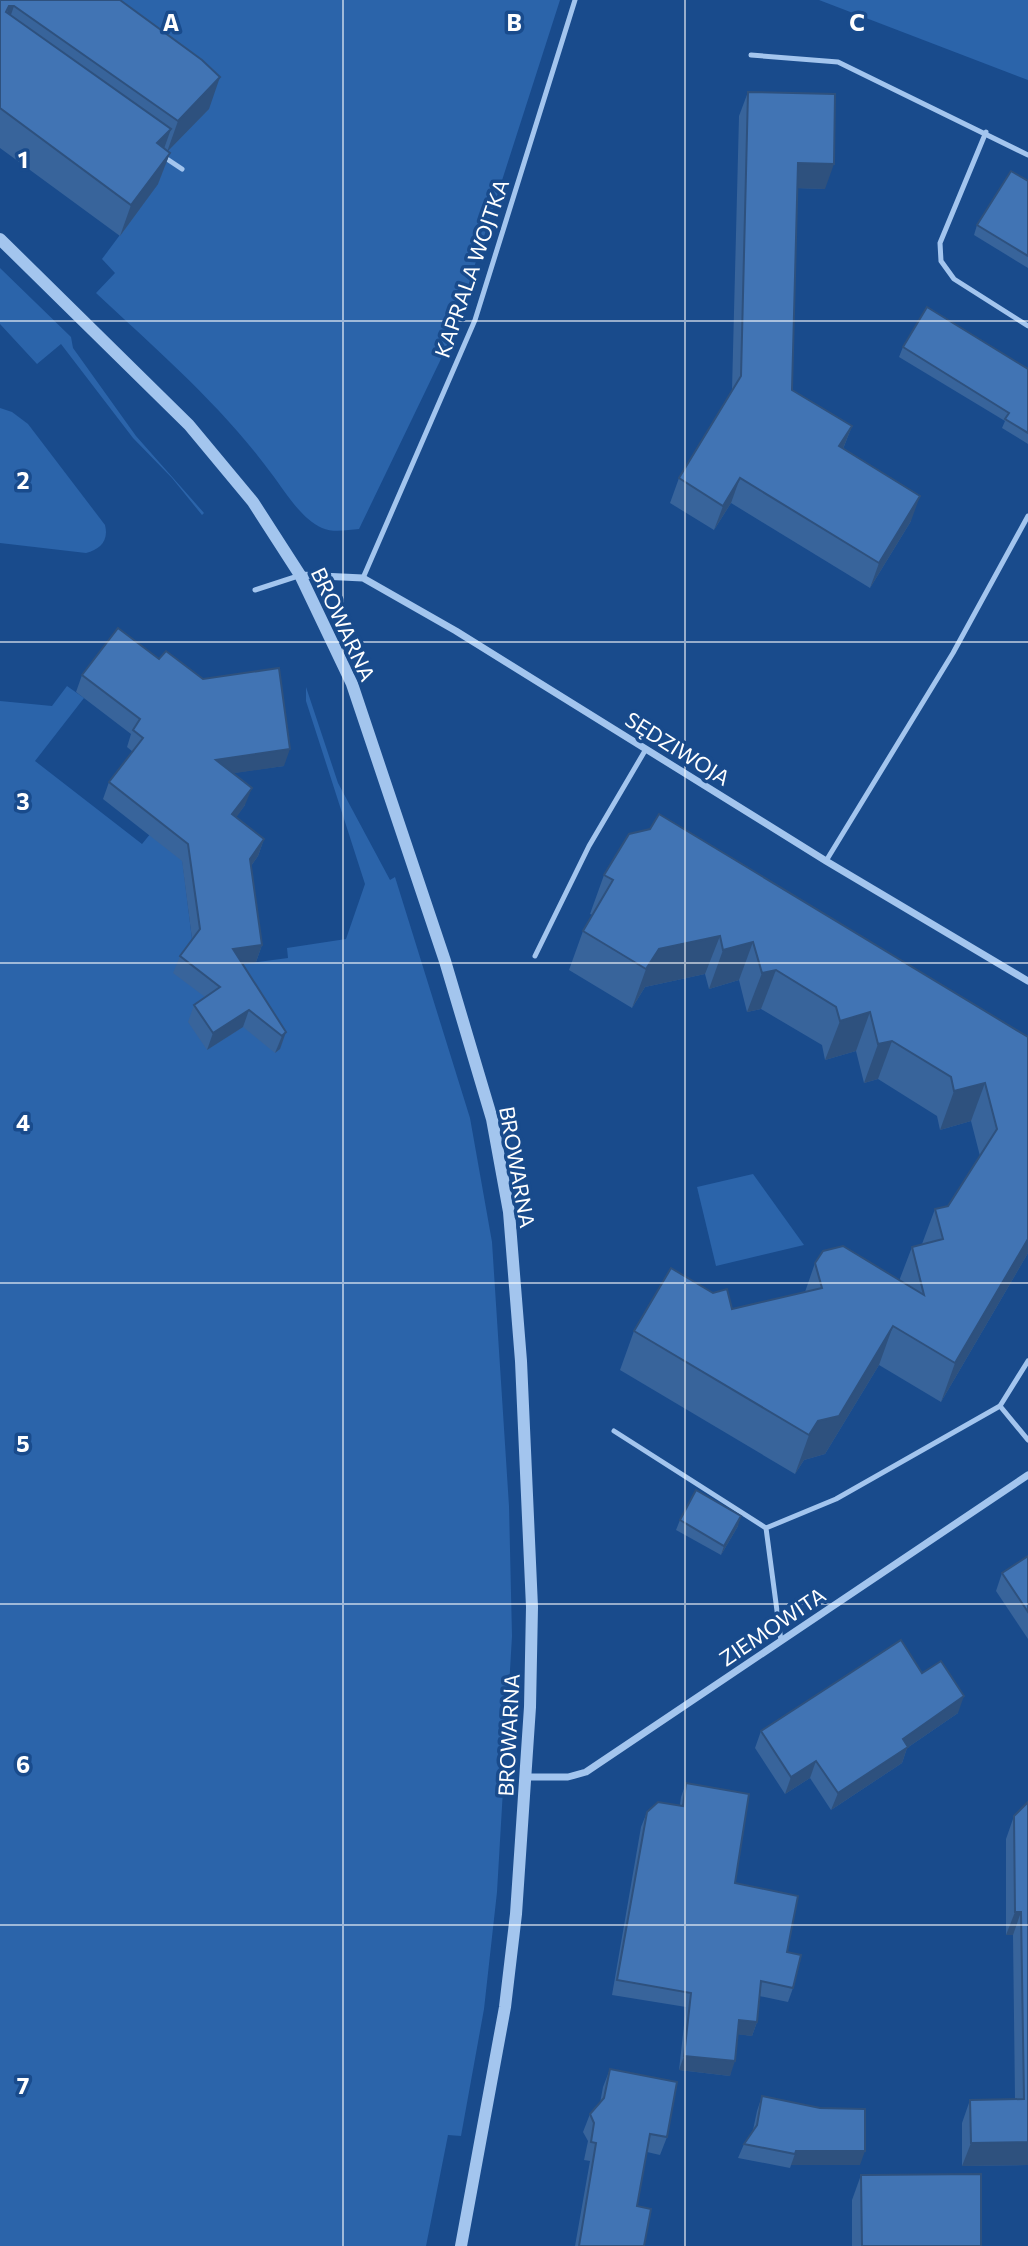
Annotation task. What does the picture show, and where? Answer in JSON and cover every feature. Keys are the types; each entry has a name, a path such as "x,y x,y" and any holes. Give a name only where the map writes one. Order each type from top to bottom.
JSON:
{"street":[{"name":"BROWARNA","path":"0,239 189,425 253,502 300,575 352,684 473,1053 500,1159 509,1212 530,1525 532,1607 526,1777 516,1914 505,2007 461,2246"},
{"name":"SĘDZIWOJA","path":"300,575 363,578 456,631 826,861 1028,981"},
{"name":"ZIEMOWITA","path":"526,1777 568,1777 586,1772 1028,1475"}],"lane":[{"name":"KAPRALA WOJTKA","path":"363,578 475,320 575,0"},
{"path":"751,55 838,62 986,132 1028,156"},
{"path":"986,132 940,243 941,261 954,279 1028,326"},
{"path":"159,153 182,169"},
{"path":"826,861 953,653 1028,516"},
{"path":"255,590 300,575"},
{"path":"535,956 589,846 646,749"},
{"path":"766,1528 836,1499 1000,1406 1028,1361"},
{"path":"1000,1406 1028,1440"},
{"path":"614,1431 766,1528 781,1642"}],"shaded area":[{"path":"25,0 560,0 452,336 359,529 326,530 307,518 293,504 252,448 210,401 96,293 115,273 102,259 158,184"},
{"path":"819,0 1028,0 1028,80"},
{"path":"0,268 71,337 73,348 136,436 204,513 202,515 172,478 133,438 61,344 37,364 0,324"},
{"path":"0,408 12,412 28,424 105,525 106,536 99,547 86,553 0,543"},
{"path":"67,686 84,698 35,761 142,844 164,817 181,850 193,947 220,967 288,958 287,948 346,939 365,884 306,701 306,687 338,783 390,880 395,877 470,1118 492,1242 509,1506 512,1636 497,1892 484,2009 461,2136 448,2135 426,2246 0,2246 0,701 52,706"},
{"path":"753,1174 804,1245 716,1266 697,1187"}],"building":[{"path":"0,0 120,0 202,60 220,77 178,121 14,6 9,6 6,12 171,129 157,143 170,153 131,205 0,108"},
{"path":"748,92 835,94 834,164 798,163 792,390 852,426 839,446 920,496 879,563 740,478 723,506 679,478 741,376"},
{"path":"1011,171 1028,181 1028,256 977,225"},
{"path":"927,307 1028,369 1028,433 1005,419 1009,413 903,347"},
{"path":"118,628 159,659 166,651 203,679 279,668 290,749 216,760 252,788 232,814 264,839 250,859 262,945 233,949 286,1032 282,1036 249,1010 213,1033 194,1005 220,987 180,956 200,929 188,844 109,782 143,738 133,730 140,719 82,675"},
{"path":"659,814 1028,1037 1028,1239 955,1363 893,1326 839,1416 818,1421 809,1435 634,1331 671,1268 713,1293 727,1289 732,1309 822,1288 815,1263 823,1251 843,1246 924,1295 912,1247 943,1239 935,1209 948,1206 997,1129 985,1083 954,1091 951,1077 892,1041 878,1044 870,1012 840,1021 836,1007 776,970 762,973 753,942 723,950 720,936 659,949 646,969 583,931 613,880 604,875 629,834 650,829"},
{"path":"696,1490 741,1516 724,1546 680,1520"},
{"path":"1028,1556 1028,1612 1002,1573"},
{"path":"901,1640 922,1673 941,1661 964,1696 903,1739 908,1747 838,1793 816,1761 791,1777 761,1731"},
{"path":"686,1783 749,1794 735,1883 798,1896 787,1952 801,1955 793,1988 761,1981 757,2022 739,2020 735,2061 684,2056 691,1993 617,1980 647,1812 658,1802 683,1806"},
{"path":"1028,1802 1028,2142 971,2143 970,2100 1024,2099 1021,1912 1015,1912 1014,1816"},
{"path":"610,2069 677,2082 667,2137 650,2134 637,2206 651,2209 644,2246 579,2246 596,2143 591,2142 594,2123 590,2114 604,2098"},
{"path":"762,2096 820,2108 865,2109 865,2151 796,2151 795,2154 744,2144 757,2125"},
{"path":"981,2174 981,2246 862,2246 861,2175"}]}
